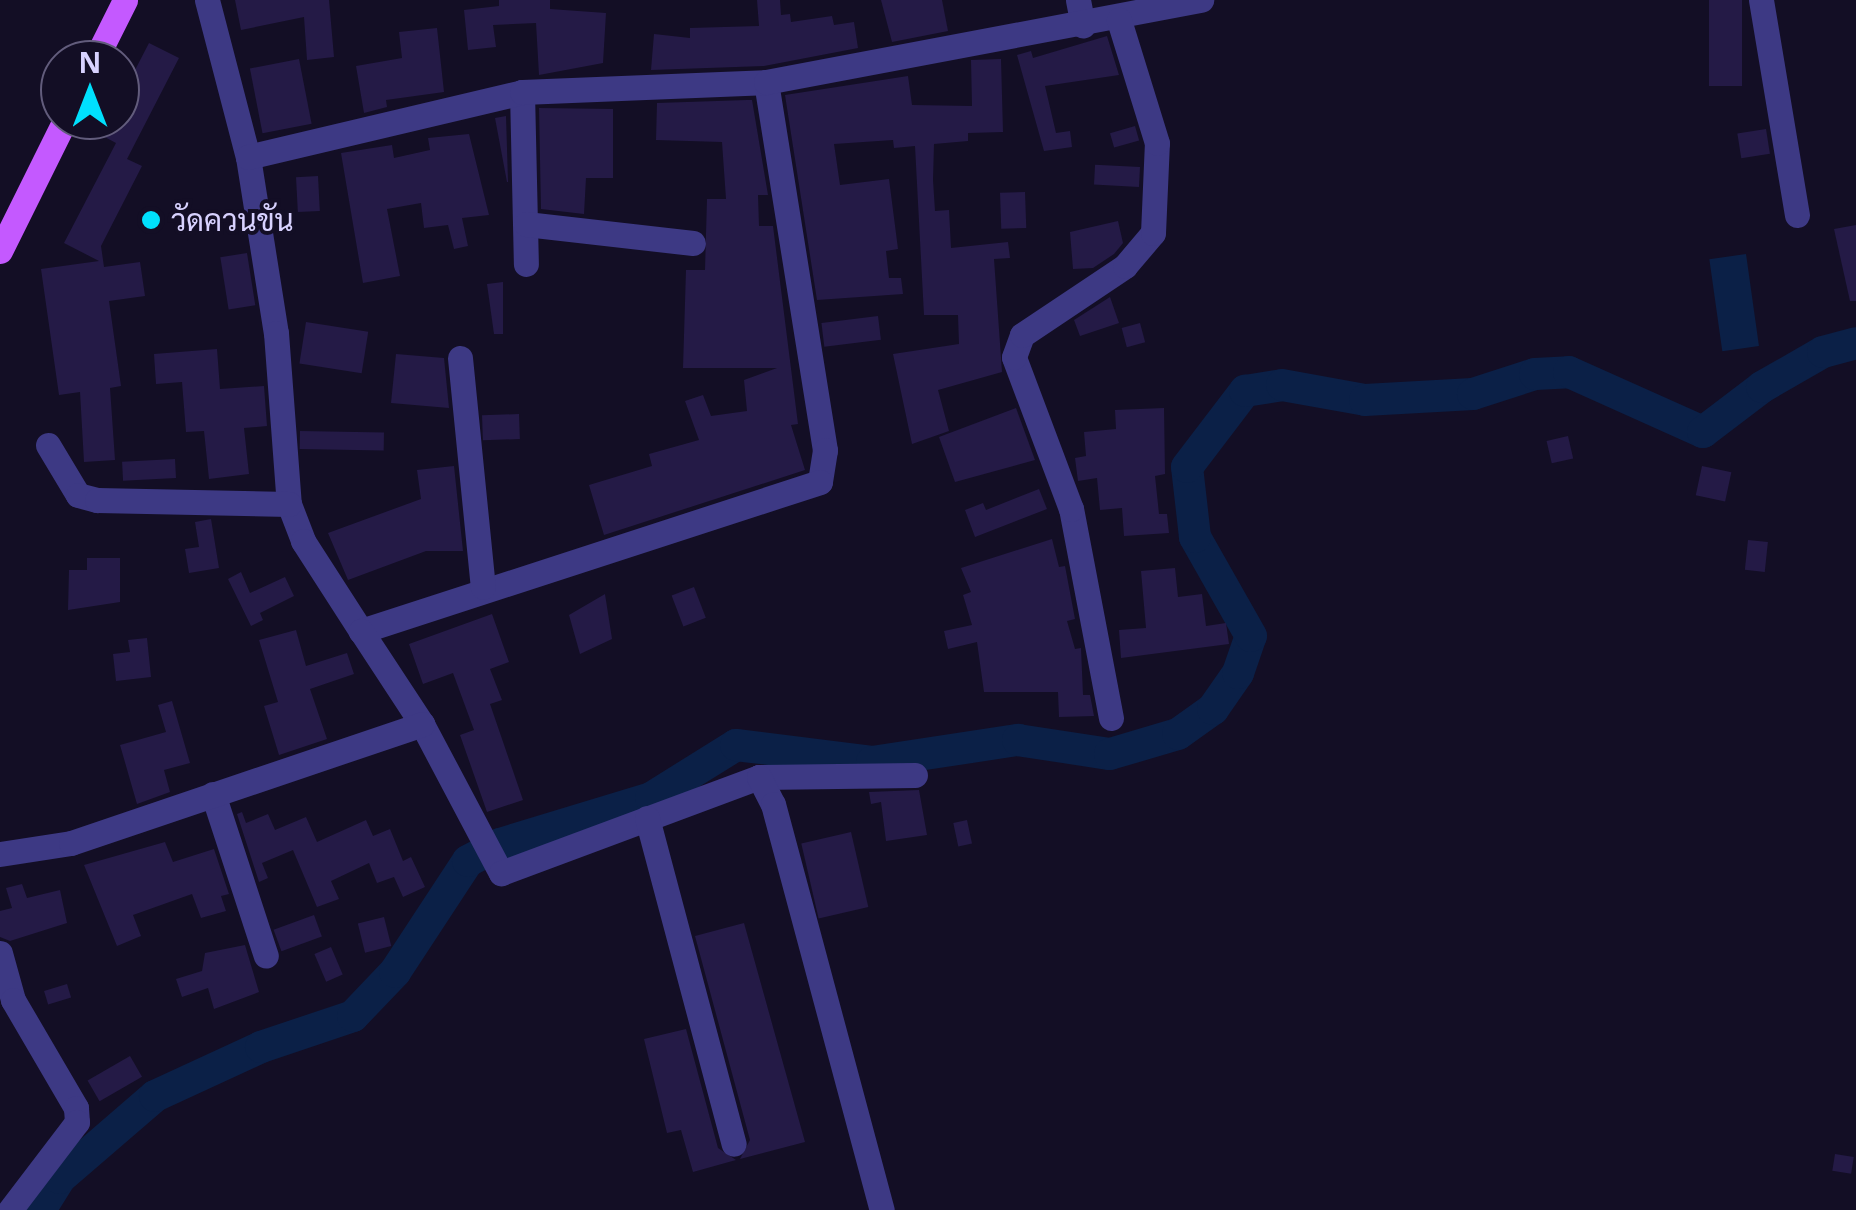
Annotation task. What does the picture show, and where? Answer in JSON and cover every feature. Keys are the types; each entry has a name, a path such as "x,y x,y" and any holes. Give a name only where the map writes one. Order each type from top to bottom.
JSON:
{"main road":[{"path":"105,40 125,0"},
{"path":"0,251 56,140"}],"street":[{"path":"207,0 248,157 276,333 290,504 303,541 422,724 501,873 759,777 914,775"},
{"path":"1078,0 1083,26"},
{"path":"248,157 522,92 766,82 1119,20 1200,0"},
{"path":"1762,0 1798,216"},
{"path":"1111,718 1071,509 1014,357 1022,336 1124,266 1153,234 1157,142 1119,20"},
{"path":"361,631 483,587 820,482 825,450 766,82"},
{"path":"522,92 526,264"},
{"path":"526,224 693,243"},
{"path":"460,358 483,587"},
{"path":"48,445 78,495 97,500 290,504"},
{"path":"0,854 71,843 422,724"},
{"path":"759,777 772,804 882,1210"},
{"path":"213,794 266,956"},
{"path":"647,818 734,1144"},
{"path":"0,952 13,1000 76,1108 77,1122 10,1210"}],"water":[{"path":"1746,254 1759,346 1722,351 1709,259"}],"building":[{"path":"235,0 329,0 334,57 307,60 304,17 241,30"},
{"path":"499,0 550,0 550,9 606,13 603,63 539,75 536,23 493,25 496,47 468,50 464,10 499,6"},
{"path":"757,0 780,0 781,15 790,14 791,22 832,16 834,25 854,22 858,48 764,66 651,70 654,34 690,38 690,28 759,26"},
{"path":"881,0 942,0 948,31 892,42"},
{"path":"1709,0 1742,0 1742,86 1709,86"},
{"path":"437,28 444,92 386,100 387,107 364,113 356,66 402,58 399,32"},
{"path":"1107,36 1119,75 1045,86 1056,133 1070,131 1072,147 1044,151 1017,55 1031,51 1033,58"},
{"path":"149,43 179,58 140,134 140,60"},
{"path":"299,59 312,124 263,133 250,69"},
{"path":"1001,59 1003,132 968,133 968,141 934,144 933,180 935,211 949,210 951,248 1008,242 1010,258 994,259 1002,372 938,390 949,431 912,444 893,354 959,344 958,315 924,315 915,146 894,148 893,140 834,144 840,185 889,179 898,249 886,251 889,278 901,278 903,294 817,300 785,95 908,76 912,105 972,106 971,60"},
{"path":"752,100 768,195 758,195 759,226 773,226 798,424 791,425 805,470 604,535 589,485 652,466 649,454 699,440 685,401 703,395 711,416 747,411 744,380 777,368 683,368 686,270 705,270 707,199 726,199 722,142 656,140 657,103"},
{"path":"539,108 613,109 613,178 586,178 584,214 541,209"},
{"path":"506,116 508,182 495,118"},
{"path":"1135,126 1139,140 1114,148 1110,133"},
{"path":"1766,129 1770,154 1741,158 1737,134"},
{"path":"469,134 489,215 462,218 468,246 454,249 448,225 424,228 421,203 387,209 400,276 363,283 341,153 392,145 394,158 430,150 428,138"},
{"path":"110,140 137,140 127,159 142,166 101,246 104,267 140,262 145,296 109,301 121,386 110,388 115,460 84,462 80,392 59,395 41,269 99,261 64,243 116,143"},
{"path":"1095,165 1140,167 1139,187 1094,185"},
{"path":"318,176 320,211 298,212 296,177"},
{"path":"1025,192 1026,228 1001,229 1000,193"},
{"path":"1118,221 1123,243 1114,254 1093,268 1073,269 1070,232"},
{"path":"1856,225 1856,301 1850,301 1834,229"},
{"path":"247,253 255,305 229,310 220,257"},
{"path":"503,282 503,334 494,334 487,284"},
{"path":"1110,297 1119,323 1080,336 1074,320"},
{"path":"878,316 881,340 824,347 821,323"},
{"path":"306,322 368,332 362,373 299,363"},
{"path":"1140,323 1145,342 1127,347 1122,328"},
{"path":"217,349 220,389 264,386 267,426 244,428 249,474 209,479 204,431 186,432 182,382 156,384 154,354"},
{"path":"396,354 444,358 449,408 391,403"},
{"path":"1016,408 1035,460 955,482 939,437"},
{"path":"1164,408 1165,474 1155,476 1159,514 1167,514 1169,533 1124,536 1122,508 1100,510 1097,478 1078,481 1075,458 1086,456 1084,432 1116,429 1115,410"},
{"path":"519,414 520,439 483,440 482,415"},
{"path":"300,431 384,432 384,450 300,449"},
{"path":"1568,436 1573,458 1552,463 1547,441"},
{"path":"175,459 176,478 123,481 122,462"},
{"path":"454,466 463,551 426,551 348,580 328,533 421,499 417,470"},
{"path":"1702,466 1731,472 1725,502 1696,495"},
{"path":"1039,489 1047,509 975,537 965,510 983,503 986,510"},
{"path":"211,519 219,568 189,573 185,549 199,547 195,522"},
{"path":"1052,539 1059,567 1065,566 1075,619 1067,621 1075,649 1081,648 1083,695 1090,695 1094,716 1059,717 1058,692 984,692 977,642 948,649 944,631 972,625 963,595 971,592 961,568"},
{"path":"1748,540 1768,542 1765,572 1745,570"},
{"path":"87,558 120,558 120,602 68,610 69,570 87,570"},
{"path":"1175,568 1178,597 1202,594 1206,626 1226,623 1229,644 1121,658 1119,630 1146,628 1141,571"},
{"path":"241,572 250,593 285,577 294,596 260,613 263,620 251,626 228,579"},
{"path":"694,587 706,618 683,626 672,596"},
{"path":"605,594 612,639 580,654 569,615"},
{"path":"492,614 509,662 490,669 502,700 490,704 523,800 487,812 460,735 474,730 453,673 423,684 409,644"},
{"path":"296,630 306,666 347,653 354,674 310,689 327,739 279,755 264,706 278,702 259,640"},
{"path":"147,638 151,677 116,681 113,654 130,652 128,640"},
{"path":"172,701 190,763 164,770 170,792 137,804 120,745 166,732 158,705"},
{"path":"919,790 927,835 886,841 881,802 871,804 869,792"},
{"path":"242,812 246,823 268,814 275,830 306,817 317,842 366,820 373,836 390,829 403,861 411,857 425,887 403,897 394,877 377,883 369,863 331,881 339,899 317,907 293,850 262,863 268,878 259,882 237,814"},
{"path":"967,820 972,843 958,846 953,823"},
{"path":"851,832 868,907 819,918 801,843"},
{"path":"165,842 173,862 214,849 229,894 221,896 226,911 201,918 192,894 133,915 141,936 117,946 84,865"},
{"path":"22,884 27,898 60,890 67,923 10,941 0,937 0,911 12,908 6,888"},
{"path":"314,915 322,937 281,951 274,930"},
{"path":"384,917 391,946 365,953 358,924"},
{"path":"744,923 805,1142 740,1159 750,1140 695,936"},
{"path":"245,945 259,992 214,1009 208,988 182,997 176,979 202,971 205,953"},
{"path":"331,947 343,975 326,982 314,954"},
{"path":"67,984 71,997 48,1004 44,991"},
{"path":"686,1029 718,1148 736,1160 693,1172 681,1130 667,1133 644,1039"},
{"path":"130,1056 142,1077 100,1101 88,1080"},
{"path":"1835,1154 1854,1157 1851,1174 1832,1171"}],"waterway":[{"path":"40,1210 60,1178 155,1096 261,1047 353,1016 395,972 468,861 500,844 651,798 736,745 872,762 1018,740 1110,754 1178,734 1213,709 1238,673 1251,636 1195,537 1187,467 1245,391 1282,385 1365,400 1473,394 1535,374 1569,372 1703,432 1762,387 1823,352 1856,343"}],"place":[{"name":"วัดควนขัน","path":"151,220"}]}
